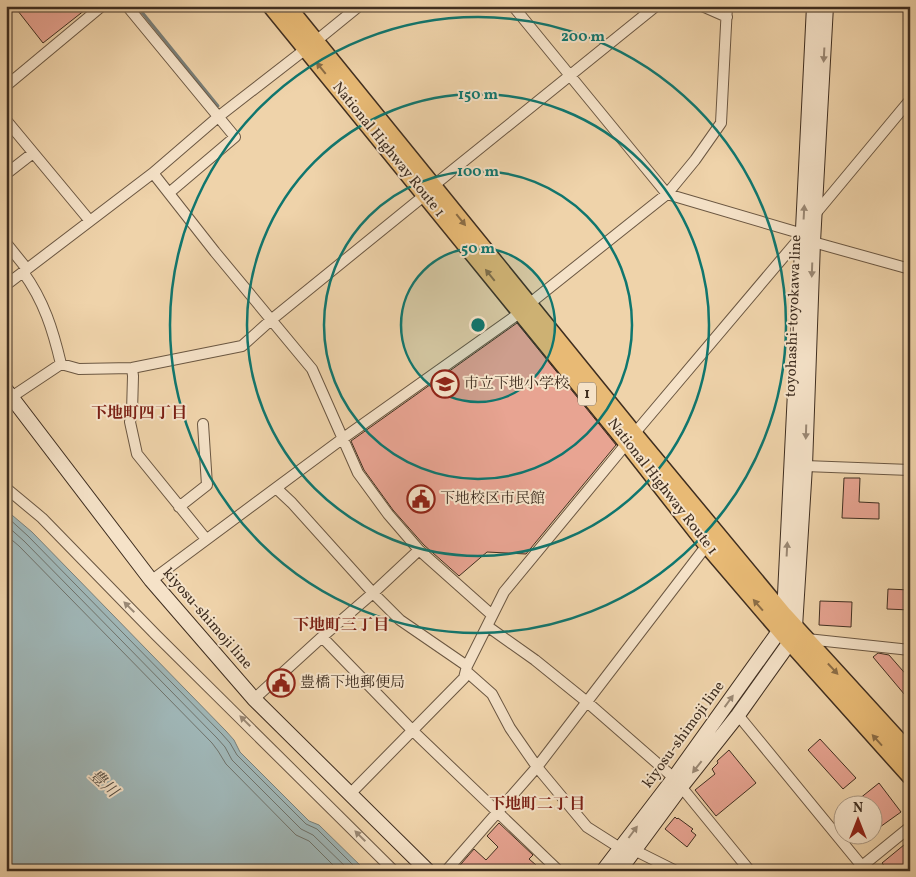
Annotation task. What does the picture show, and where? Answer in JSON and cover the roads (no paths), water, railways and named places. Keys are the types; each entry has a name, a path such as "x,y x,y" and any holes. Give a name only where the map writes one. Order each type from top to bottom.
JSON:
{"highway":[{"name":"National Highway Route 1","path":"271,6 311,45 631,438 910,776"},
{"name":"National Highway Route 1","path":"287,6 311,45"},
{"name":"National Highway Route 1","path":"631,438 707,545 910,753"}],"main road":[{"name":"toyohashi-toyokawa line","path":"791,631 805,466 814,6"},
{"name":"toyohashi-toyokawa line","path":"791,631 808,238 816,213 826,6"},
{"name":"kiyosu-shimoji line","path":"8,396 152,580 254,699 428,871"},
{"name":"kiyosu-shimoji line","path":"678,782 738,715 791,631"},
{"name":"kiyosu-shimoji line","path":"603,871 627,849 791,631"},
{"name":"kiyosu-shimoji line","path":"619,871 627,849"}],"street":[{"path":"6,86 102,6"},
{"path":"127,6 235,137 169,194"},
{"path":"6,285 153,173 218,118 359,6"},
{"path":"513,6 667,194 910,269"},
{"path":"8,396 60,364 79,369 132,368 242,346 429,190 656,6"},
{"path":"152,580 342,439 525,308 667,194 695,160 721,123 727,12 702,6"},
{"path":"816,213 910,100"},
{"path":"6,120 90,221"},
{"path":"6,174 34,153"},
{"path":"153,173 215,252 312,369 358,473 388,514 419,550 492,616"},
{"path":"350,794 464,678 504,592 631,438 808,238"},
{"path":"6,243 25,271 49,319 60,364"},
{"path":"132,368 132,412 130,422 137,454 206,539"},
{"path":"179,506 206,485 203,424"},
{"path":"805,466 910,470"},
{"path":"6,488 42,518 156,635 394,871"},
{"path":"276,488 400,620 467,668 492,694 510,728 537,767 587,827 602,837 676,871"},
{"path":"446,871 537,767 707,545"},
{"path":"254,699 419,550"},
{"path":"487,626 535,660 587,702 678,782 750,871"},
{"path":"791,631 910,650"},
{"path":"322,637 412,730 559,871"},
{"path":"738,715 861,869 910,827"}],"water":[{"name":"豊川","path":"6,510 32,532 226,731 234,740 240,752 309,821 319,825 366,871 6,871"}],"waterway":[{"path":"137,6 218,106"}],"place":[{"name":"市立下地小学校","path":"445,384"},
{"name":"下地校区市民館","path":"421,499"},
{"name":"豊橋下地郵便局","path":"281,683"}],"district":[{"name":"下地町四丁目","path":"139,414"},
{"name":"下地町三丁目","path":"341,626"},
{"name":"下地町二丁目","path":"537,805"}]}
